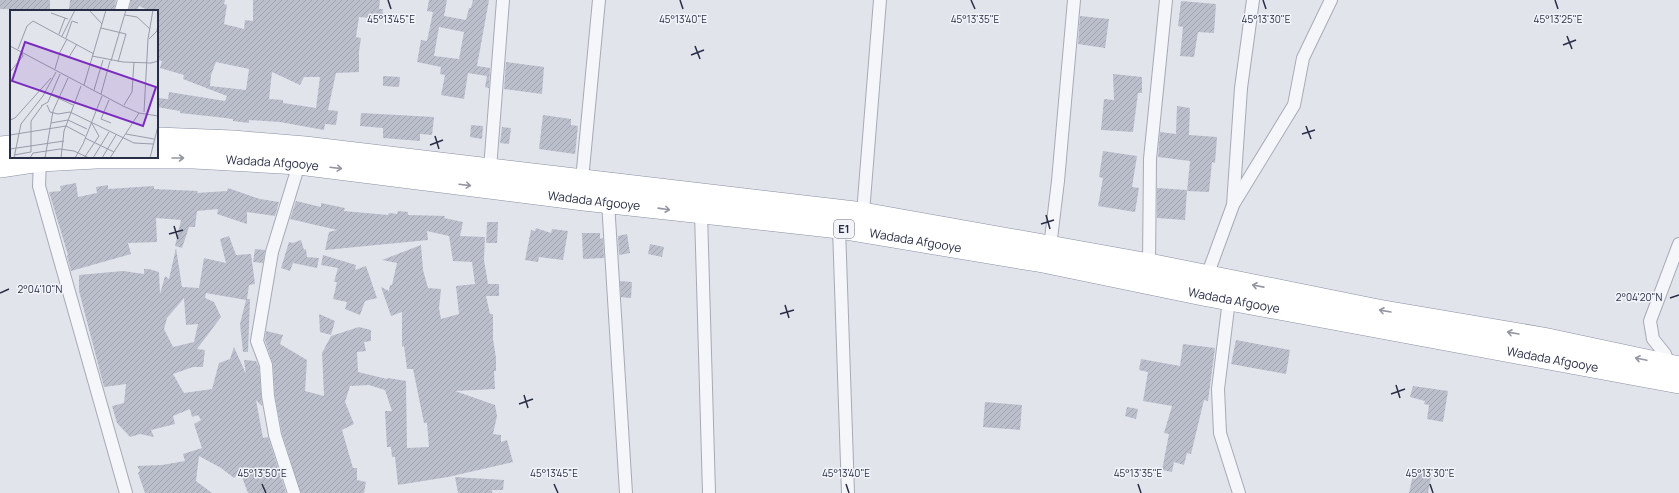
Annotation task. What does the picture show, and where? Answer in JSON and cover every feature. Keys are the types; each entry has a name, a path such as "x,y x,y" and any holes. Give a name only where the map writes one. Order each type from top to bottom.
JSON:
{"highway":[{"name":"Wadada Afgooye","path":"158,138 233,141 298,146 863,213 1149,264 1378,310 1543,338 1674,366"},
{"path":"0,148 10,146"},
{"name":"Wadada Afgooye","path":"0,167 40,161 96,158 194,158 298,164 608,202 839,228 1043,262 1229,300 1679,383"}],"street":[{"path":"121,10 124,0"},
{"path":"490,169 503,0"},
{"path":"582,180 599,0"},
{"path":"863,213 880,0"},
{"path":"1050,247 1058,181 1074,0"},
{"path":"1149,264 1150,159 1166,0"},
{"path":"1233,205 1241,88 1253,0 1245,0"},
{"path":"1207,276 1233,205 1294,105 1303,58 1331,0"},
{"path":"40,161 39,186 126,493"},
{"path":"294,493 275,435 268,396 266,365 257,341 272,252 298,164"},
{"path":"608,202 626,493"},
{"path":"701,213 709,493"},
{"path":"839,228 848,493"},
{"path":"1674,366 1653,339 1650,321 1679,244"},
{"path":"1229,300 1218,389 1219,426 1239,493"}],"building":[{"path":"0,0 50,0 50,10 0,9"},
{"path":"70,0 116,0 114,10 69,10"},
{"path":"131,0 225,0 224,4 227,5 224,24 244,29 245,20 253,21 253,0 380,0 379,9 383,9 382,19 359,17 356,37 361,38 359,51 359,72 336,73 328,110 338,111 336,125 325,124 324,130 280,122 249,120 249,123 233,121 233,119 180,113 180,111 158,107 158,98 168,99 169,92 225,101 227,96 183,79 184,75 160,68 162,61 158,60 158,10 148,10 139,6 137,10 129,10","holes":["216,62 249,69 246,90 210,86 211,75","272,72 300,85 304,77 320,77 316,108 283,103 283,100 269,99"]},
{"path":"429,0 447,0 444,16 466,20 473,0 489,0 477,66 490,68 489,88 485,87 487,76 468,73 464,99 441,95 445,75 440,74 441,67 417,62 421,40 427,41 433,12 427,11","holes":["439,27 464,32 459,59 434,56"]},
{"path":"1181,1 1216,4 1214,33 1198,32 1194,57 1180,56 1183,27 1178,26"},
{"path":"1080,16 1109,19 1105,48 1078,44"},
{"path":"506,62 544,67 542,94 504,89"},
{"path":"1113,74 1142,77 1142,93 1138,93 1133,132 1101,130 1104,99 1114,100"},
{"path":"383,76 400,77 399,87 383,86"},
{"path":"1177,106 1190,108 1189,135 1217,137 1215,163 1212,162 1209,192 1187,191 1190,161 1158,157 1160,132 1176,134"},
{"path":"361,113 434,117 432,135 420,134 420,141 383,138 383,128 360,126"},
{"path":"543,115 571,119 571,125 578,126 575,154 539,149"},
{"path":"471,125 483,126 482,139 470,137"},
{"path":"502,127 511,128 509,144 500,143"},
{"path":"1103,151 1137,156 1132,187 1139,188 1135,212 1098,206 1103,178 1099,177"},
{"path":"76,183 78,197 97,193 96,187 108,185 108,189 154,186 154,189 198,191 197,193 227,191 228,188 260,199 279,202 275,216 247,212 247,224 217,214 218,209 197,211 195,227 189,227 182,248 175,246 181,220 156,218 157,242 128,243 131,254 71,271 68,255 49,192 61,191 60,186"},
{"path":"1157,188 1187,190 1185,220 1157,218"},
{"path":"296,201 321,207 321,203 345,208 344,211 388,215 389,213 397,214 398,211 408,212 408,215 445,216 444,218 463,222 460,236 485,237 484,260 488,284 499,284 499,296 486,296 490,314 493,314 493,339 496,358 496,371 494,371 495,389 455,391 495,405 497,416 493,434 501,435 501,442 507,440 513,462 448,477 398,485 395,457 392,457 391,447 387,447 385,411 392,411 385,390 369,385 350,386 345,402 354,424 342,430 353,468 357,468 357,480 366,482 364,493 301,493 282,433 275,395 273,364 265,340 266,331 283,335 280,344 307,360 305,391 324,396 322,353 331,336 359,327 371,330 371,341 364,342 366,351 357,352 358,372 387,379 406,381 407,448 429,447 427,423 424,423 413,369 407,369 404,346 402,347 402,312 391,316 381,287 389,291 390,285 392,285 397,263 382,260 421,245 423,270 428,288 441,289 439,308 441,319 459,314 456,286 475,284 472,262 453,261 449,236 427,231 428,240 325,250 329,232 337,230 290,219"},
{"path":"487,222 498,222 497,243 486,243"},
{"path":"536,228 551,233 552,229 568,231 563,260 539,257 538,262 525,260 531,230 535,231"},
{"path":"582,233 600,233 600,239 603,238 604,258 583,259"},
{"path":"627,234 630,253 619,255 618,236"},
{"path":"229,236 236,255 251,254 255,284 249,285 247,299 250,299 248,352 243,352 240,324 246,300 206,293 205,298 214,302 221,317 197,349 205,350 203,367 193,367 173,374 184,393 212,389 219,363 230,359 234,347 246,374 244,360 256,361 259,367 262,406 256,400 263,438 268,437 286,493 248,493 240,472 234,478 221,468 199,456 196,481 212,493 145,493 138,473 140,471 137,466 162,465 185,461 183,454 202,448 194,424 201,420 198,415 192,417 190,409 173,416 175,424 151,430 154,437 140,434 130,437 117,423 112,406 124,403 126,384 104,387 79,291 79,275 123,271 144,274 144,269 149,269 159,272 160,294 165,276 169,279 176,248 182,287 199,288 204,258 226,263 220,239","holes":["184,298 186,325 198,324 194,342 173,347 164,329 167,318"]},
{"path":"301,240 304,250 306,249 307,257 319,258 317,268 293,263 290,271 281,268 289,242 293,243"},
{"path":"650,244 664,247 662,257 648,254"},
{"path":"255,249 265,250 263,263 253,262"},
{"path":"323,255 356,265 355,270 366,266 377,298 365,301 360,315 345,309 347,302 333,299 337,282 334,282 338,268 321,265"},
{"path":"620,281 632,282 631,298 621,297"},
{"path":"319,314 335,321 331,335 320,332"},
{"path":"1236,340 1290,350 1286,374 1231,364"},
{"path":"1183,344 1215,348 1208,401 1204,400 1191,454 1187,453 1184,465 1174,462 1172,472 1162,470 1169,434 1164,433 1172,406 1143,401 1148,372 1139,370 1141,359 1180,366"},
{"path":"1413,386 1448,391 1443,422 1427,419 1429,405 1424,404 1425,401 1410,397"},
{"path":"985,402 1022,405 1020,430 983,427"},
{"path":"1127,407 1138,409 1136,419 1125,416"},
{"path":"1414,470 1432,473 1428,493 1409,493"},
{"path":"455,477 504,480 503,490 492,490 492,493 458,493"}]}
